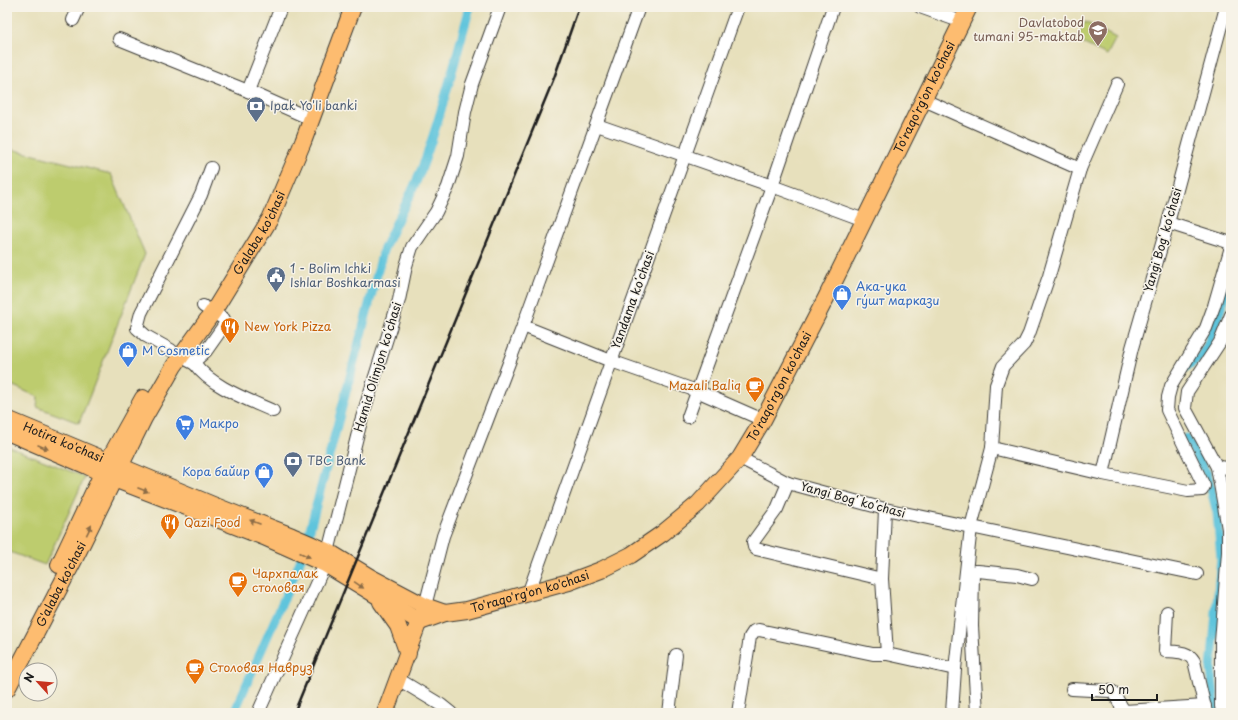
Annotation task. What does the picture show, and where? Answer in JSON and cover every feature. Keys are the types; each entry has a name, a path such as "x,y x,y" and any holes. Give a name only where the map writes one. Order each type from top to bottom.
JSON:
{"main road":[{"name":"G'alaba ko'chasi","path":"208,309 260,213 283,163 343,7"},
{"name":"G'alaba ko'chasi","path":"7,668 126,439 176,353 266,225 278,203 303,142 353,7"},
{"name":"To'raqo'rg'on ko'chasi","path":"420,622 445,613 467,610 569,582 601,570 631,555 663,534 698,504 740,458 763,420 826,298 969,7"},
{"name":"Hotira ko'chasi","path":"7,419 92,455 111,470"},
{"name":"Hotira ko'chasi","path":"7,432 111,470"},
{"name":"G'alaba ko'chasi","path":"7,689 75,558 111,470"},
{"path":"111,470 289,541 327,558 377,596 420,622"},
{"name":"To'raqo'rg'on ko'chasi","path":"327,558 370,577 424,606 445,613"},
{"path":"377,596 398,626 408,654"},
{"path":"385,713 420,622 424,606"}],"street":[{"path":"73,20 79,7"},
{"path":"248,91 281,7"},
{"name":"Hamid Olimjon koʻchasi","path":"258,713 327,558 361,421 399,300 406,266 412,247 436,212 448,187 458,156 465,112 472,84 500,7"},
{"path":"424,606 443,536 523,326 639,7"},
{"name":"Yandama koʻchasi","path":"528,594 686,156 738,7"},
{"path":"688,417 696,391 772,186 833,7"},
{"path":"920,7 962,22"},
{"name":"Yangi Bogʻ koʻchasi","path":"1103,474 1132,348 1168,222 1226,7"},
{"path":"119,39 248,91 302,115"},
{"path":"952,713 955,669 971,527 992,448 996,385 1002,366 1024,344 1029,334 1049,276 1080,169 1117,84"},
{"path":"924,100 1080,169"},
{"path":"597,125 864,220"},
{"path":"211,168 201,194 140,312 137,328 146,336 195,364 200,371 215,383 273,411"},
{"path":"1168,222 1231,243"},
{"path":"992,448 1103,474 1188,491 1202,490 1204,486 1167,410 1168,397 1171,386 1206,328 1231,247"},
{"path":"195,364 197,359 206,350 225,324 224,319 208,309"},
{"path":"1222,713 1221,642 1228,552 1228,529 1217,467 1198,431 1188,416 1185,408 1185,399 1220,342 1231,315"},
{"path":"523,326 611,361 696,391 763,420"},
{"name":"Yangi Bogʻ koʻchasi","path":"740,458 788,483 885,509 1197,574"},
{"path":"1217,467 1231,468"},
{"path":"788,483 777,509 753,542 754,547 756,549 882,579"},
{"path":"885,509 882,579 887,654"},
{"path":"976,713 972,626 973,574 975,571 978,571 1032,578"},
{"path":"1072,689 1110,690 1113,692 1124,711 1205,709 1192,658 1185,653 1165,651 1166,612"},
{"path":"738,713 750,637 754,631 759,630 873,654 887,654 955,669"},
{"path":"669,713 676,655"},
{"path":"398,679 441,705 451,713"}],"green space":[{"path":"1085,22 1116,38 1107,55 1076,40"},
{"path":"7,148 111,174 145,254 79,423 37,407 38,397 7,383"},
{"path":"7,446 85,477 45,565 7,551"}],"waterway":[{"path":"234,713 305,548 383,251 414,187 430,146 470,7"},
{"path":"1183,369 1199,358 1207,346 1231,282"},
{"path":"1186,438 1207,474 1217,513 1221,558 1211,669 1216,713"}],"railway":[{"path":"294,713 554,78 579,7"}],"place":[{"name":"Davlatobod tumani 95-maktab","path":"1098,47"},
{"name":"Ipak Yo'li banki","path":"256,123"},
{"name":"1 - Bolim Ichki Ishlar Boshkarmasi","path":"276,293"},
{"name":"Ака-ука гу́шт маркази","path":"842,311"},
{"name":"New York Pizza","path":"230,344"},
{"name":"M Cosmetic","path":"128,368"},
{"name":"Mazali Baliq","path":"755,403"},
{"name":"Макро","path":"185,441"},
{"name":"TBC Bank","path":"293,478"},
{"name":"Кора байир","path":"264,489"},
{"name":"Qazi Food","path":"170,540"},
{"name":"Чархпалак столовая","path":"238,598"},
{"name":"Столовая Навруз","path":"195,685"}]}
